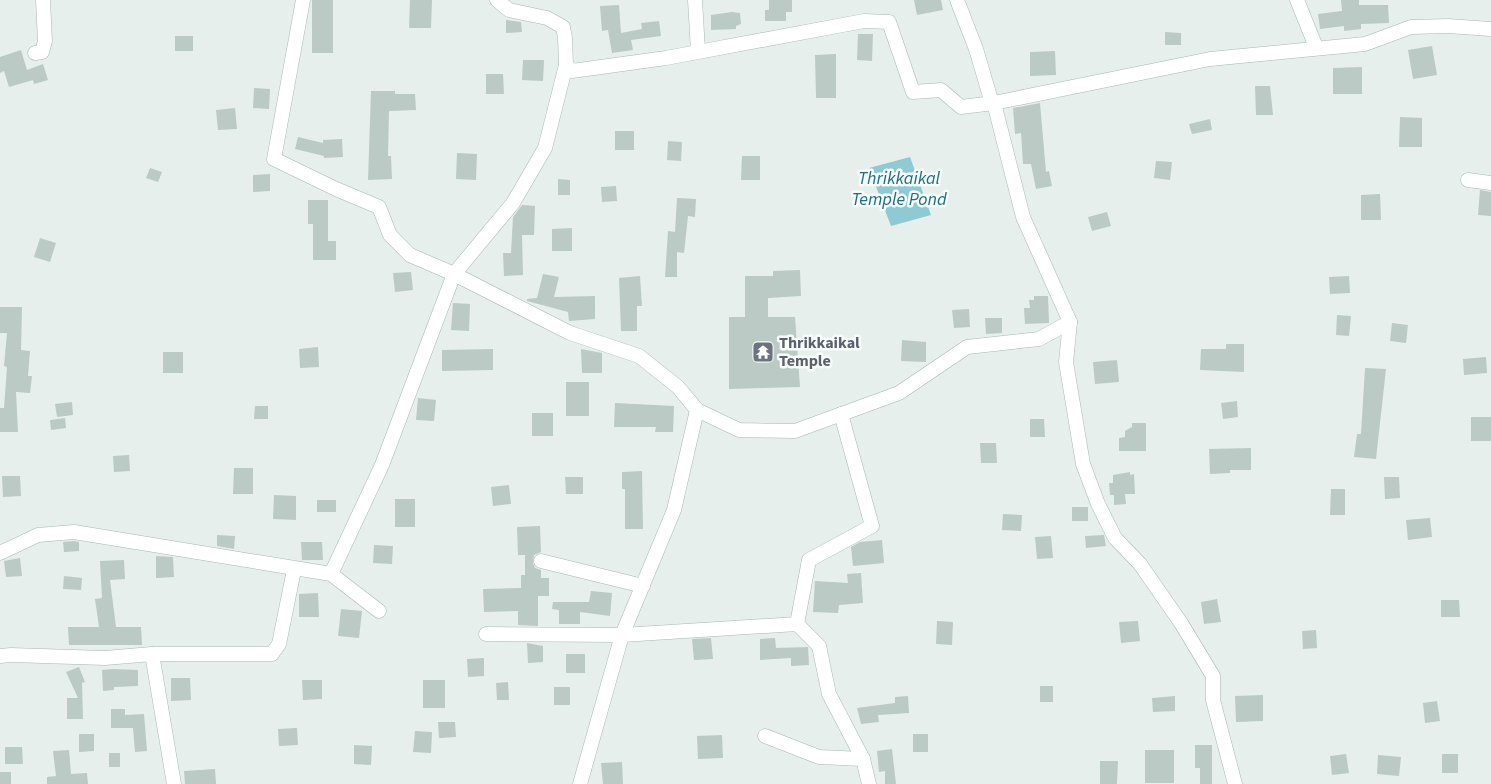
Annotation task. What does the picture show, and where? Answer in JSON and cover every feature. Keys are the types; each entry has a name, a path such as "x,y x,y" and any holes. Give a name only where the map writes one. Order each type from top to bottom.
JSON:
{"street":[{"path":"35,53 42,52 45,41 43,0"},
{"path":"303,0 274,159 378,207 390,235 410,255 454,274 570,334 639,356 678,387 697,410 739,430 795,431 899,393 967,347 1039,339 1070,322"},
{"path":"331,574 382,465 454,274 513,203 545,148 566,65 565,38 562,27 547,18 510,10 497,0"},
{"path":"695,0 698,51"},
{"path":"957,0 976,49 991,100 994,103 1023,217 1070,322 1066,362 1084,464 1098,504 1115,538 1140,564 1181,623 1213,676 1213,700 1235,784"},
{"path":"1297,0 1316,47"},
{"path":"566,65 572,71 666,58 864,22 889,22 913,92 941,90 961,107 994,103 1210,59 1316,47 1365,44 1411,27 1448,26 1491,29"},
{"path":"1468,180 1491,183"},
{"path":"580,784 622,635 674,510 697,410"},
{"path":"797,624 809,560 872,526 841,414"},
{"path":"0,553 38,535 74,532 294,570 331,574 379,610"},
{"path":"541,561 642,586"},
{"path":"0,656 105,658 152,654 272,654 279,644 294,570"},
{"path":"486,634 622,635 797,624 819,646 829,694 863,759 869,784"},
{"path":"152,654 174,784"},
{"path":"765,736 820,757 839,760 863,759"}],"water":[{"name":"Thrikkaikal Temple Pond","path":"910,157 931,215 891,226 869,168"}],"building":[{"path":"312,0 333,0 333,53 312,53"},
{"path":"410,0 432,0 431,28 409,28"},
{"path":"769,0 792,0 792,12 786,12 786,21 765,21 765,10 769,10"},
{"path":"914,0 941,0 943,10 917,15"},
{"path":"1341,0 1359,0 1359,5 1388,5 1389,23 1361,24 1361,29 1344,31 1344,26 1320,29 1318,14 1342,11"},
{"path":"619,5 621,33 642,29 641,23 659,21 661,36 631,40 633,50 612,53 608,30 602,31 600,6"},
{"path":"732,12 740,13 741,24 736,26 736,29 711,30 711,15"},
{"path":"506,20 521,22 522,32 506,33"},
{"path":"1165,32 1181,33 1181,45 1165,45"},
{"path":"858,34 873,34 872,61 857,60"},
{"path":"175,36 193,36 193,51 175,51"},
{"path":"1432,46 1437,75 1413,79 1408,50"},
{"path":"21,50 27,70 43,64 48,80 34,84 33,80 9,87 4,71 0,73 0,57"},
{"path":"1055,51 1056,75 1030,76 1030,52"},
{"path":"836,54 836,98 816,98 815,55"},
{"path":"523,60 544,60 543,81 522,80"},
{"path":"1362,67 1362,94 1333,94 1333,68"},
{"path":"486,74 503,74 504,94 486,94"},
{"path":"1255,86 1270,86 1273,115 1256,115"},
{"path":"254,88 270,89 269,109 253,108"},
{"path":"371,91 395,91 395,94 415,94 416,110 389,111 388,156 391,156 392,179 368,180"},
{"path":"1040,103 1046,172 1049,171 1052,186 1036,189 1031,164 1023,164 1021,133 1015,134 1013,108"},
{"path":"235,108 237,129 218,130 216,110"},
{"path":"1400,117 1422,118 1422,147 1399,147"},
{"path":"1210,119 1212,130 1192,134 1189,124"},
{"path":"615,131 634,131 634,150 615,150"},
{"path":"298,137 323,143 323,140 342,139 343,157 324,158 324,156 295,149"},
{"path":"668,141 682,142 681,161 667,160"},
{"path":"457,153 477,154 476,180 456,179"},
{"path":"742,156 760,156 760,180 741,180"},
{"path":"1156,161 1172,162 1170,180 1154,178"},
{"path":"150,168 162,172 158,182 146,178"},
{"path":"270,174 270,191 253,192 253,175"},
{"path":"558,179 570,180 570,195 558,195"},
{"path":"616,186 617,201 602,202 601,187"},
{"path":"1480,190 1491,192 1491,216 1478,215"},
{"path":"1380,194 1381,220 1361,220 1361,195"},
{"path":"677,198 696,199 695,217 688,216 684,253 677,252 677,277 665,277 668,231 675,232"},
{"path":"308,200 328,200 328,241 336,241 336,260 313,260 313,224 308,224"},
{"path":"522,205 535,206 534,235 522,235 523,275 504,276 503,253 511,253 513,217"},
{"path":"1107,212 1111,226 1092,231 1088,217"},
{"path":"572,228 572,251 552,251 552,229"},
{"path":"40,238 56,243 50,262 34,257"},
{"name":"Thrikkaikal Temple","path":"800,270 801,296 768,298 768,317 795,317 800,387 729,389 729,317 745,317 745,276 773,276 773,271"},
{"path":"411,272 413,290 395,292 393,273"},
{"path":"543,274 559,277 554,297 595,296 595,319 569,321 568,312 527,301 527,299 537,298"},
{"path":"640,276 642,306 637,306 637,331 621,331 619,278"},
{"path":"1349,276 1350,293 1330,294 1329,277"},
{"path":"1034,296 1048,296 1049,323 1025,324 1024,308 1030,308 1029,300 1034,300"},
{"path":"453,303 470,304 469,331 451,330"},
{"path":"0,307 22,307 21,350 30,351 28,376 32,376 30,393 16,392 18,432 0,432 0,408 4,408 7,367 4,366 7,333 0,333"},
{"path":"969,309 970,327 954,328 952,310"},
{"path":"1337,315 1351,316 1349,336 1336,335"},
{"path":"985,318 1002,318 1002,333 986,334"},
{"path":"1392,323 1408,325 1406,343 1390,341"},
{"path":"902,340 926,342 926,362 901,361"},
{"path":"1226,344 1244,344 1244,372 1200,370 1201,349 1226,349"},
{"path":"318,347 319,367 300,368 299,349"},
{"path":"493,349 493,370 442,371 442,350"},
{"path":"581,349 602,353 602,373 582,373"},
{"path":"163,352 183,352 183,373 163,373"},
{"path":"1486,357 1487,373 1464,375 1463,359"},
{"path":"1117,360 1119,382 1095,384 1093,362"},
{"path":"1365,368 1386,369 1376,459 1354,457 1357,434 1361,434"},
{"path":"566,382 589,382 589,416 566,416"},
{"path":"418,398 436,400 434,421 416,420"},
{"path":"1237,401 1238,417 1223,419 1221,403"},
{"path":"72,402 73,415 57,417 55,404"},
{"path":"615,403 674,406 673,432 655,432 656,427 614,427"},
{"path":"255,406 268,406 268,419 254,419"},
{"path":"532,413 553,413 553,436 532,436"},
{"path":"1471,417 1491,417 1491,441 1471,441"},
{"path":"65,418 66,428 51,430 50,420"},
{"path":"1030,419 1044,419 1045,437 1030,437"},
{"path":"1132,423 1146,423 1146,451 1119,451 1119,438 1125,437 1125,431 1132,427"},
{"path":"980,443 996,443 997,463 981,463"},
{"path":"1251,448 1251,470 1230,470 1230,473 1210,474 1209,449"},
{"path":"129,455 130,471 114,472 113,456"},
{"path":"234,468 253,468 253,494 233,494"},
{"path":"642,471 643,529 625,529 625,489 622,489 622,472"},
{"path":"1130,472 1130,475 1134,474 1135,494 1125,494 1126,504 1114,505 1114,495 1110,495 1109,483 1113,483 1113,475"},
{"path":"2,476 20,476 21,496 3,497"},
{"path":"565,477 583,477 583,494 566,494"},
{"path":"1384,477 1399,477 1400,498 1385,499"},
{"path":"509,485 511,504 493,506 491,487"},
{"path":"1331,489 1345,489 1345,515 1330,515"},
{"path":"274,495 296,496 296,520 273,519"},
{"path":"395,499 415,499 415,527 395,527"},
{"path":"317,500 336,500 336,512 317,512"},
{"path":"1072,507 1088,507 1088,521 1072,521"},
{"path":"1003,514 1022,515 1021,531 1002,530"},
{"path":"1430,518 1432,537 1408,540 1406,520"},
{"path":"540,526 541,552 534,555 533,563 535,568 541,570 541,578 549,578 549,596 538,596 538,626 518,625 518,611 484,612 483,589 521,588 521,575 525,575 525,555 518,555 517,527"},
{"path":"217,535 235,536 234,549 217,546"},
{"path":"1104,535 1106,546 1086,548 1085,536"},
{"path":"1051,536 1053,558 1037,559 1035,537"},
{"path":"882,540 884,563 853,566 851,547 860,542"},
{"path":"63,542 79,542 79,551 64,552"},
{"path":"301,542 322,542 323,560 302,560"},
{"path":"374,545 393,546 392,564 373,563"},
{"path":"156,556 173,557 174,577 156,578"},
{"path":"20,558 22,576 6,577 4,561"},
{"path":"124,560 125,579 110,580 116,627 141,627 142,645 69,645 68,627 99,627 95,599 102,598 100,561"},
{"path":"861,573 863,603 839,605 838,613 813,612 815,581 848,583 847,574"},
{"path":"64,576 82,578 81,590 63,589"},
{"path":"591,591 612,593 610,616 580,612 580,624 559,624 559,610 552,609 553,602 589,602"},
{"path":"318,593 319,617 299,617 299,594"},
{"path":"1217,599 1221,622 1204,624 1201,602"},
{"path":"1441,600 1459,600 1460,617 1441,617"},
{"path":"341,609 362,611 359,638 338,636"},
{"path":"937,621 953,622 952,645 936,644"},
{"path":"1138,621 1140,641 1121,643 1119,622"},
{"path":"1316,630 1317,648 1303,649 1302,631"},
{"path":"711,638 713,659 694,660 692,639"},
{"path":"775,638 776,648 808,647 809,665 791,666 791,658 760,660 760,639"},
{"path":"527,643 543,646 543,662 528,663"},
{"path":"566,654 585,654 585,673 566,673"},
{"path":"484,658 484,676 468,677 467,659"},
{"path":"79,667 85,682 82,683 83,719 67,719 67,698 78,698 66,672"},
{"path":"102,670 138,670 138,686 114,687 114,690 103,691"},
{"path":"171,678 190,678 191,700 171,701"},
{"path":"302,680 322,680 322,699 303,700"},
{"path":"423,680 445,680 445,708 423,708"},
{"path":"508,682 509,700 497,700 496,683"},
{"path":"1040,686 1053,686 1053,702 1040,702"},
{"path":"554,687 570,687 570,705 554,705"},
{"path":"1263,695 1263,721 1236,722 1235,696"},
{"path":"908,696 909,713 878,715 879,722 861,724 857,708 895,703 895,697"},
{"path":"1175,696 1175,711 1153,712 1152,698"},
{"path":"1437,701 1440,721 1425,723 1423,703"},
{"path":"111,709 125,709 125,715 144,714 147,751 135,752 133,728 111,728"},
{"path":"438,722 455,722 456,737 439,738"},
{"path":"297,728 298,745 279,746 278,729"},
{"path":"415,731 432,732 431,753 413,752"},
{"path":"79,734 94,734 94,751 79,752"},
{"path":"913,734 928,734 928,752 913,752"},
{"path":"722,735 723,758 698,759 697,736"},
{"path":"354,745 372,746 371,765 354,764"},
{"path":"1195,745 1212,745 1212,784 1200,784 1200,768 1195,768"},
{"path":"5,747 22,747 23,764 5,764"},
{"path":"892,749 896,784 885,784 885,771 879,772 877,751"},
{"path":"69,750 71,774 87,773 88,784 47,784 47,777 56,776 53,751"},
{"path":"1145,750 1174,750 1174,783 1145,783"},
{"path":"109,753 120,753 120,767 109,767"},
{"path":"1346,754 1349,773 1332,775 1330,756"},
{"path":"1442,754 1458,754 1458,773 1442,773"},
{"path":"1378,755 1401,757 1399,776 1377,774"},
{"path":"1100,761 1118,761 1117,784 1100,784"},
{"path":"622,762 623,784 603,784 601,763"},
{"path":"215,769 216,784 185,784 184,771"},
{"path":"0,772 11,772 11,784 0,784"}],"place":[{"name":"Thrikkaikal Temple","path":"763,352"}]}
